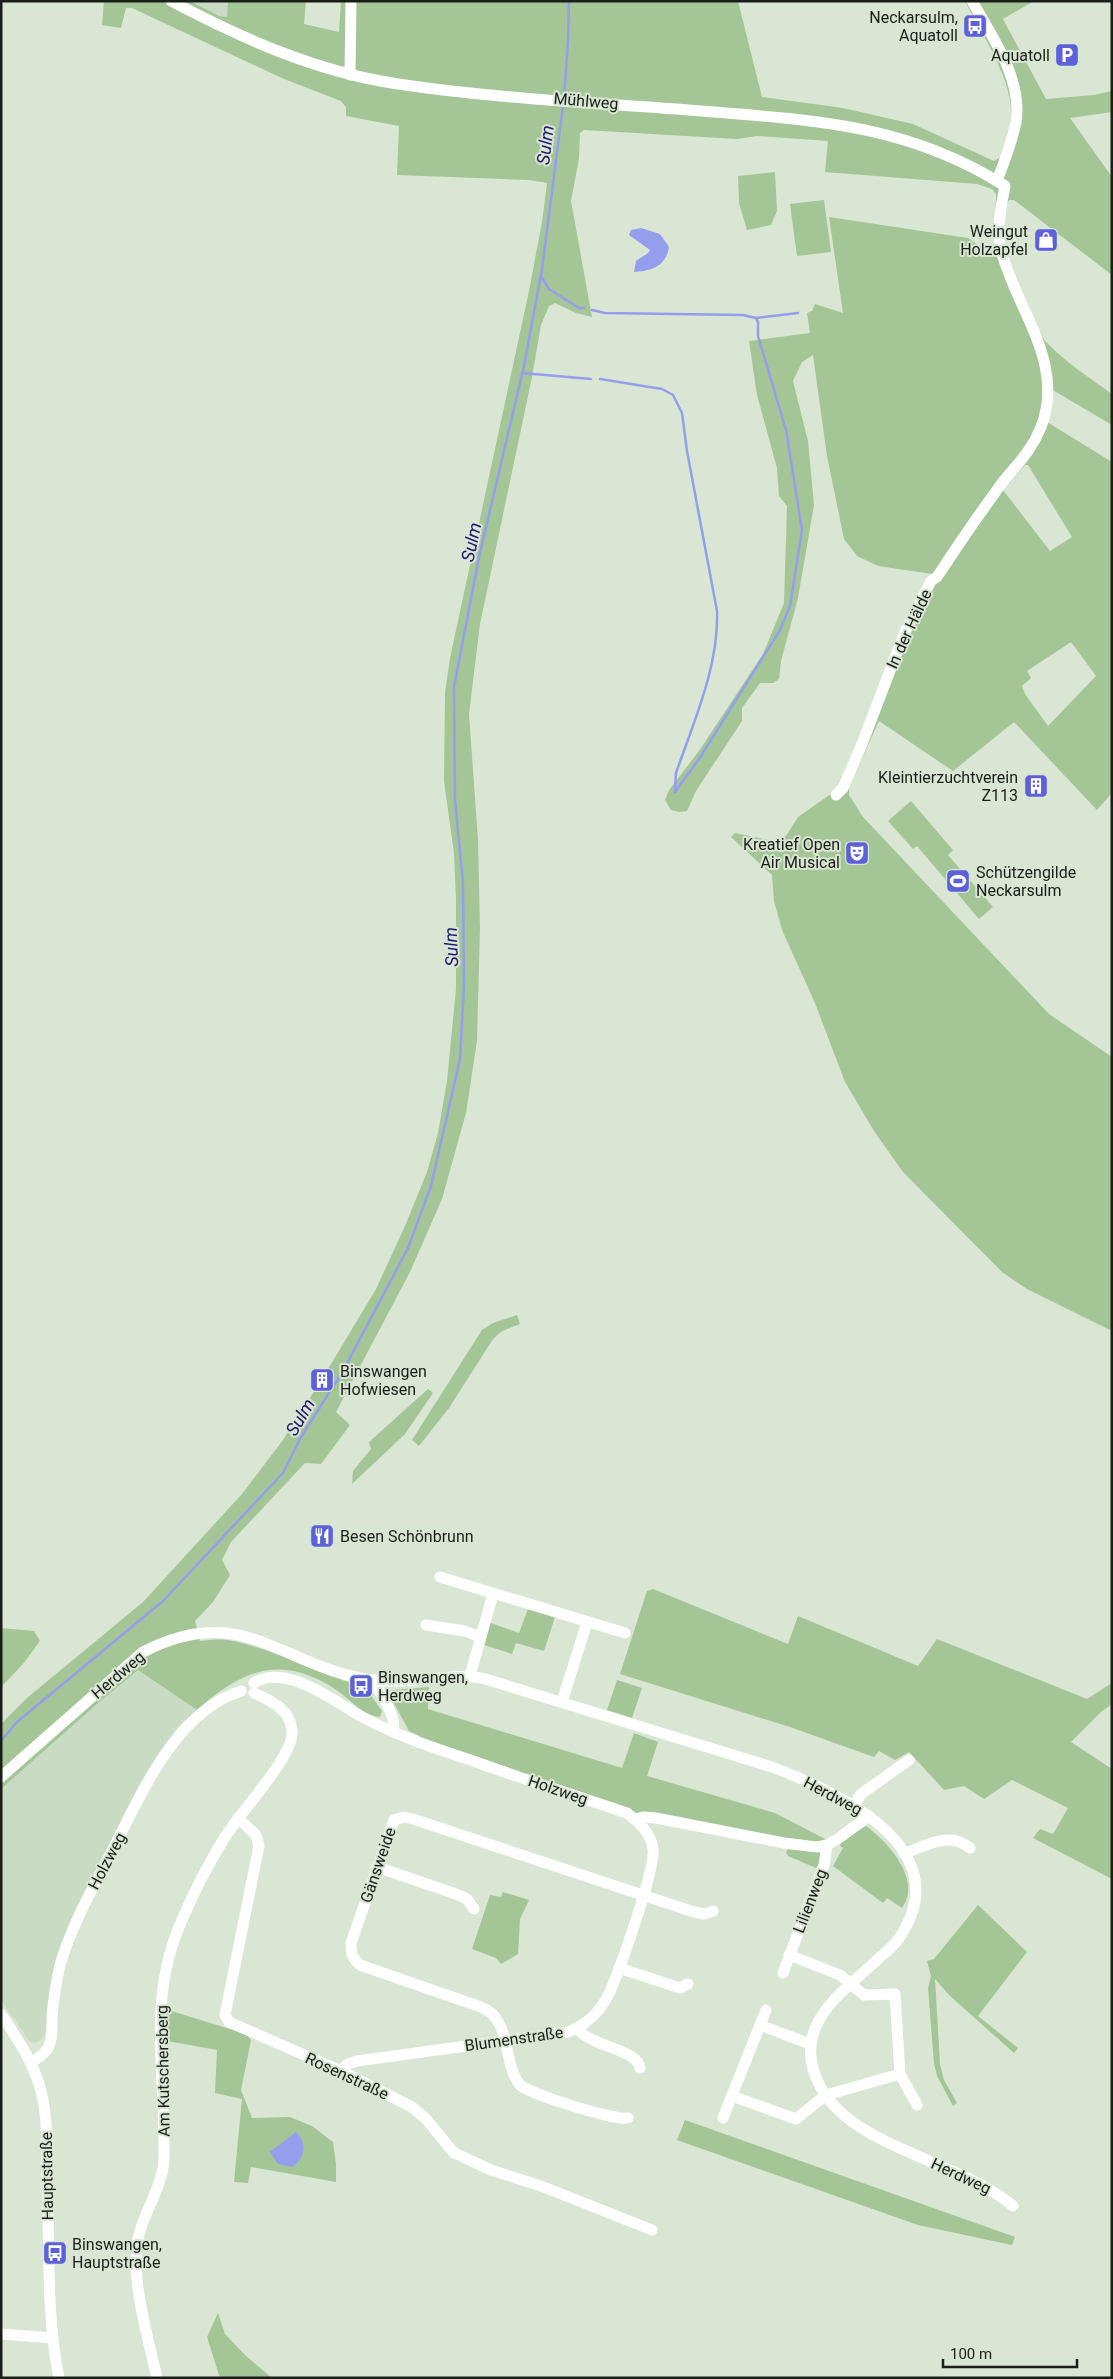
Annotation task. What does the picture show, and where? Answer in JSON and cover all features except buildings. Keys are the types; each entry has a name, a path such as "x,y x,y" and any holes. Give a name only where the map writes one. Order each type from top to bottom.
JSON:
{"street":[{"name":"Mühlweg","path":"171,1 281,53 350,75 442,90 816,121 899,137 933,148 975,168 1001,184"},
{"path":"350,75 351,1"},
{"name":"In der Hälde","path":"836,795 843,788 904,634 931,581 937,576 1004,481 1027,456 1041,426 1046,408 1048,381 1041,346 1012,284 1000,248 1001,184 1016,121 1016,96 1010,72 972,1"},
{"path":"440,1577 625,1634"},
{"path":"470,1676 493,1594"},
{"path":"562,1702 587,1622"},
{"path":"426,1625 465,1631 480,1637"},
{"name":"Herdweg","path":"1,1777 129,1663 157,1645 187,1635 207,1632 245,1636 263,1641 333,1671 373,1680 412,1681 445,1676 470,1676 508,1685 775,1768 806,1780 854,1805 869,1816 896,1842 912,1866 917,1890 912,1913 896,1943 838,1994 825,2010 810,2044 812,2068 826,2096 840,2112 872,2134 924,2160 975,2180 999,2194 1013,2206"},
{"name":"Holzweg","path":"30,2062 40,2057 50,2043 53,2003 60,1964 74,1927 155,1768 174,1741 191,1723 223,1698 240,1691 244,1682 250,1681 254,1688 259,1680 272,1678 295,1681 322,1692 363,1718 393,1732 627,1813 636,1819 642,1817 656,1818 784,1844 817,1847 827,1845"},
{"path":"373,1680 393,1719 395,1727 393,1732"},
{"name":"Am Kutschersberg","path":"156,2378 138,2281 137,2244 160,2183 164,2160 159,2052 161,2004 166,1968 181,1921 206,1870 238,1818 280,1764 292,1739 290,1722 283,1710 254,1688"},
{"path":"854,1805 861,1794 909,1760"},
{"path":"827,1845 869,1816"},
{"name":"Gänsweide","path":"505,2041 499,2022 488,2009 360,1965 352,1955 351,1943 394,1820 404,1817 643,1896"},
{"name":"Rosenstraße","path":"238,1818 256,1834 260,1846 226,2018 257,2036 341,2071 412,2107 426,2119 454,2153 491,2170 542,2186 652,2230"},
{"name":"Blumenstraße","path":"341,2071 348,2064 357,2061 568,2032 595,2015 606,2000 619,1968 653,1861 653,1849 645,1830 636,1819"},
{"path":"904,1854 932,1842 946,1839 956,1840 970,1848"},
{"name":"Lilienweg","path":"783,1973 824,1865 827,1845"},
{"path":"377,1867 456,1894 467,1899 474,1909"},
{"path":"643,1896 704,1914 713,1911"},
{"path":"789,1955 840,1975 851,1982 864,1995 895,1994 900,2074 917,2105"},
{"path":"619,1968 680,1988 688,1984"},
{"path":"724,2118 766,2010"},
{"name":"Hauptstraße","path":"1,2014 30,2062 41,2092 46,2121 53,2338 60,2378"},
{"path":"760,2025 810,2044"},
{"path":"577,2028 588,2039 633,2056 639,2063 640,2068"},
{"path":"505,2041 514,2075 524,2090 605,2116 622,2120 628,2118"},
{"path":"732,2096 796,2119 826,2096 900,2074"},
{"path":"1,2334 53,2338"}],"shaded area":[{"path":"190,1 228,1 227,17 219,16"},
{"path":"138,1670 197,1710 178,1727 159,1754 94,1877 50,2004 46,2032 40,2040 35,2043 30,2042 1,2000 1,1789"}],"green space":[{"path":"104,1 190,1 219,16 227,17 228,1 306,1 304,24 339,32 341,1 738,1 762,97 843,108 913,124 994,161 1001,157 1008,136 1011,120 1010,101 1002,72 965,1 1034,1 1003,19 1046,99 1094,95 1112,91 1112,112 1070,118 1112,177 1112,275 1014,200 1009,200 1006,205 1002,236 1010,268 1041,335 1069,363 1112,394 1112,425 1051,389 1047,422 1112,462 1112,793 1097,810 1014,722 953,771 879,721 849,787 849,795 863,817 1049,1014 1112,1057 1112,1331 1027,1289 1002,1272 903,1172 874,1131 845,1082 815,1003 782,930 774,901 772,875 731,837 735,833 773,841 786,836 798,817 835,791 847,770 932,574 878,566 857,556 844,539 827,456 813,355 802,362 793,381 808,441 814,505 798,598 781,661 779,679 773,683 760,683 742,708 742,721 696,791 687,811 671,810 665,800 669,790 699,751 763,654 784,603 787,506 779,496 777,468 757,395 749,341 810,333 807,313 812,311 815,304 843,313 829,217 968,238 979,246 995,244 996,194 992,189 977,184 825,172 828,141 757,136 737,139 584,130 580,133 579,158 571,201 592,317 576,313 555,303 549,306 541,325 532,377 480,624 469,714 478,840 480,928 477,1041 466,1113 442,1199 410,1272 336,1412 350,1425 321,1464 305,1463 231,1542 222,1560 230,1575 213,1602 195,1621 200,1641 224,1640 245,1644 365,1687 382,1711 380,1717 362,1711 338,1691 318,1679 299,1672 264,1671 247,1676 231,1684 197,1710 138,1670 1,1789 1,1724 27,1698 143,1602 242,1494 283,1440 376,1289 427,1172 438,1133 447,1081 456,989 454,853 444,781 445,693 450,658 529,291 547,183 529,180 397,175 399,126 346,116 346,107 341,101 284,79 132,8 126,8 121,28 102,25","holes":["1025,465 1028,465 1072,537 1050,551 1003,490","1071,642 1096,676 1048,726 1025,694 1022,686 1031,678 1027,671"]},
{"path":"775,172 777,211 771,225 747,230 739,203 738,176"},
{"path":"824,200 831,252 797,256 790,204"},
{"name":"Schützengilde Neckarsulm","path":"911,801 953,850 948,855 993,907 979,919 917,846 913,849 888,821"},
{"path":"517,1315 520,1324 502,1331 493,1339 449,1408 419,1446 412,1440 482,1330 493,1323"},
{"path":"428,1389 433,1393 405,1434 352,1484 353,1471 371,1449 369,1442"},
{"path":"653,1589 788,1644 798,1616 918,1666 937,1639 1087,1699 1112,1683 1112,1704 1101,1712 1071,1742 1112,1769 1112,1879 1033,1838 1040,1829 1053,1834 1068,1808 1012,1780 984,1799 964,1786 944,1790 909,1752 895,1760 879,1751 874,1757 790,1727 620,1674 647,1591"},
{"path":"528,1609 555,1617 544,1651 516,1643 512,1654 481,1644 488,1622 519,1633"},
{"path":"1,1628 34,1631 40,1641 23,1664 1,1687"},
{"path":"617,1680 642,1688 632,1718 607,1710"},
{"path":"429,1687 428,1709 622,1768 634,1733 658,1742 647,1776 775,1813 827,1840 822,1843 643,1817 419,1743 420,1736 409,1731 389,1694 392,1690"},
{"path":"866,1826 883,1841 900,1862 908,1885 907,1897 902,1908 887,1898 883,1903 833,1866 843,1848 840,1846 841,1841"},
{"path":"788,1849 821,1851 820,1865 816,1868 788,1856 786,1852"},
{"path":"503,1892 529,1900 520,1919 518,1954 501,1964 496,1958 472,1949 490,1895 501,1897"},
{"path":"978,1905 1027,1952 978,2016 1018,2048 1014,2053 949,1995 935,1979 940,2064 944,2080 957,2103 953,2106 937,2076 934,2064 928,1988 931,1976 927,1961 934,1959"},
{"path":"165,2009 246,2034 251,2040 241,2090 252,2118 290,2117 312,2126 333,2142 336,2182 251,2167 248,2183 234,2182 242,2099 215,2093 217,2050 167,2041"},
{"path":"685,2120 1015,2237 1012,2245 918,2225 677,2140"},
{"path":"218,2313 225,2334 246,2356 272,2378 220,2378 207,2337"}],"water":[{"path":"641,228 660,234 669,247 665,259 657,266 652,269 634,272 636,261 650,250 629,235 631,230"},
{"path":"296,2132 302,2141 304,2150 300,2159 293,2167 278,2164 270,2152"}],"waterway":[{"name":"Sulm","path":"564,98 569,1"},
{"name":"Sulm","path":"1,1741 17,1722 163,1601 283,1473 301,1437 343,1371 408,1248 431,1186 460,1059 464,986 463,883 455,800 454,687 479,557 524,366 542,269 563,106"},
{"path":"541,276 549,289 579,308 584,308"},
{"path":"592,310 605,313 743,315 756,318 798,313"},
{"path":"675,792 699,759 780,630 790,606 802,530 786,430 758,336 758,322 756,318"},
{"path":"522,373 591,379"},
{"path":"600,379 662,389 673,395 682,413 687,451 717,611 717,632 710,673 676,773 675,790"}],"place":[{"name":"Neckarsulm, Aquatoll","path":"975,26"},
{"name":"Aquatoll","path":"1067,55"},
{"name":"Weingut Holzapfel","path":"1046,240"},
{"name":"Kleintierzuchtverein Z113","path":"1036,786"},
{"name":"Kreatief Open Air Musical","path":"857,853"},
{"name":"Schützengilde Neckarsulm","path":"958,881"},
{"name":"Binswangen Hofwiesen","path":"322,1380"},
{"name":"Besen Schönbrunn","path":"322,1536"},
{"name":"Binswangen, Herdweg","path":"361,1686"},
{"name":"Binswangen, Hauptstraße","path":"55,2253"}]}
